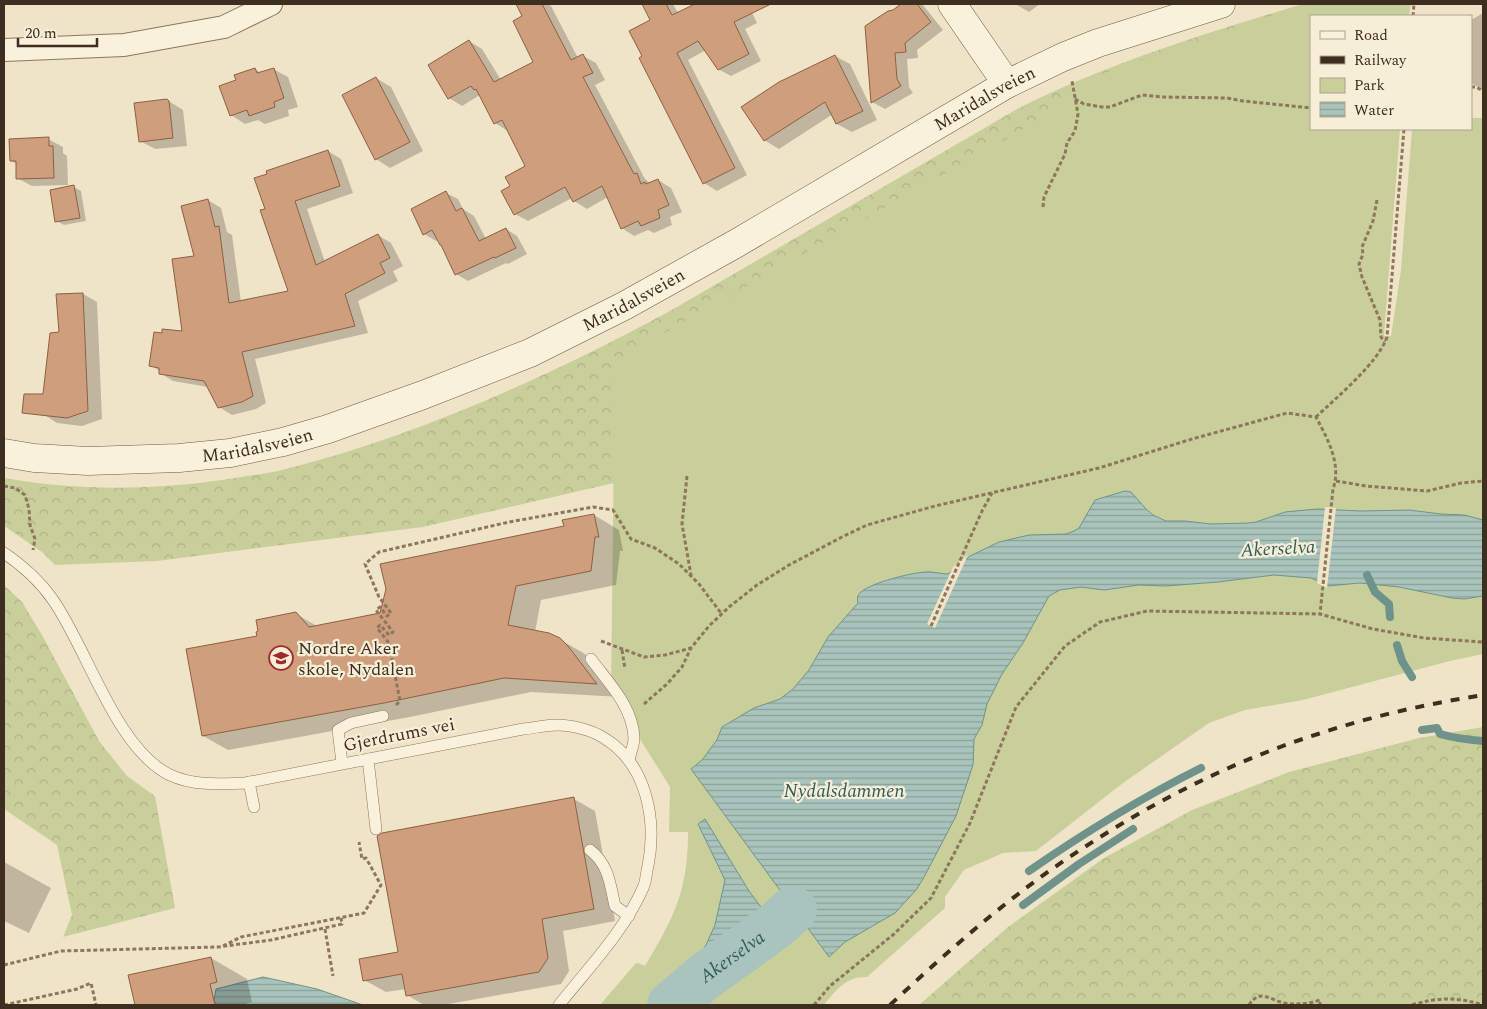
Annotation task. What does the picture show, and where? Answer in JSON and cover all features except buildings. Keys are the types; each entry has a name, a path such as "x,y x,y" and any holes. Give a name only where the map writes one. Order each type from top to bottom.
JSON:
{"main road":[{"path":"952,4 1007,84"},
{"name":"Maridalsveien","path":"4,453 34,458 88,461 179,458 230,453 301,437 424,396 530,353 624,306 737,243 1007,84 1063,57 1098,43 1222,4"}],"street":[{"path":"4,50 124,45 224,27 271,4"}],"lane":[{"name":"Gjerdrums vei","path":"4,553 33,576 53,599 131,740 152,764 170,775 190,782 209,784 249,782 523,729 557,725 603,737 617,747 638,775 646,793 650,819 651,851 644,886 629,916 559,1005"},
{"path":"591,659 624,704 631,720 634,738 629,761"},
{"path":"342,763 338,730 351,723 383,716"},
{"path":"368,759 376,830"},
{"path":"249,782 254,807"},
{"path":"590,850 600,858 608,873 615,906 629,916"}],"path":[{"path":"1042,207 1044,197 1065,154 1067,143 1075,131 1078,114 1071,78"},
{"path":"1075,100 1084,104 1102,107 1142,95 1227,98 1243,102 1310,108"},
{"path":"1316,417 1374,359 1387,337 1404,130"},
{"path":"1376,200 1374,221 1362,247 1363,254 1360,264 1362,277 1380,320 1381,336 1385,342"},
{"path":"631,720 635,713 682,666 691,648 721,613 765,580 789,565 867,525 935,506 1099,468 1192,439 1287,413 1316,417"},
{"path":"1316,417 1332,450 1336,480 1320,614"},
{"path":"687,476 682,524 691,577"},
{"path":"1336,480 1366,486 1427,491 1461,483 1483,481"},
{"path":"4,486 15,488 25,495 29,509 30,525 35,539 33,550"},
{"path":"931,626 992,492"},
{"path":"400,701 389,643 377,628 380,625 389,635 393,632 376,610 380,607 386,616 391,613 379,598 365,564 379,552 510,522 593,507 613,510 631,539 655,548 679,564 721,613"},
{"path":"814,1005 830,986 894,934 931,898 970,823 1016,707 1065,646 1100,622 1147,611 1320,614 1373,629 1424,638 1483,642"},
{"path":"597,639 644,657 665,655 691,648"},
{"path":"622,650 627,675"},
{"path":"222,946 241,937 364,913 381,885 366,858 362,859 359,842"},
{"path":"4,965 61,951 222,946 271,940 342,924 341,918"},
{"path":"325,929 333,976"},
{"path":"4,1005 76,989 91,983 96,1005"},
{"path":"1249,1005 1259,996 1267,995 1282,1002 1295,1004 1306,1004 1320,1000 1320,1005"},
{"path":"1412,1005 1455,998 1470,1000 1483,1005"}],"green space":[{"path":"1303,4 1397,4 1310,15 1310,130 618,482 423,527 157,561 55,565 42,552 4,526 4,478 63,486 122,488 182,485 257,475 332,456 382,440 481,403 577,359 670,311 1019,108 1123,63 1230,26"},
{"path":"1305,4 1411,4 1409,15 1310,15 1310,130 1400,130 1384,336 1391,336 1401,270 1412,130 1472,130 1472,118 1483,118 1483,654 1303,700 1245,710 1209,723 1123,783 1036,851 1003,853 964,870 945,897 945,908 867,977 848,981 824,1005 600,1005 635,964 638,963 645,966 664,933 682,887 688,832 669,832 670,787 611,693 615,361 1022,130 1077,91 1088,79"},
{"path":"4,585 22,602 42,635 99,741 127,776 155,796 175,908 63,937 72,915 57,845 4,809"},
{"path":"1483,727 1483,1005 919,1005 1008,927 1104,858 1192,810 1289,772 1419,738"}],"water":[{"name":"Nydalsdammen","path":"1125,491 1131,492 1153,515 1166,521 1211,524 1248,523 1285,512 1317,509 1361,511 1409,510 1464,515 1483,520 1483,596 1464,599 1452,598 1399,587 1360,583 1328,586 1311,578 1274,575 1218,582 1166,586 1139,585 1104,590 1081,587 1060,590 1049,596 1023,643 1002,674 987,704 982,725 974,739 973,765 956,816 923,879 916,890 895,913 845,942 829,957 691,769 702,760 717,740 722,727 754,708 780,699 793,689 809,670 828,637 858,603 857,599 861,592 873,585 901,576 930,572 948,574 970,556 999,542 1029,535 1066,534 1074,531 1079,528 1095,500"},
{"path":"705,819 749,891 778,930 774,940 775,945 767,959 752,971 697,1005 649,1005 686,979 715,925 725,880 698,824"},
{"path":"263,977 317,989 363,1005 216,1005 214,1000 216,989"}],"pier":[{"path":"1325,507 1336,508 1327,588 1317,583"},
{"path":"968,555 935,628 927,624 953,567"}],"waterway":[{"path":"1367,575 1375,592 1389,604 1390,617"},
{"path":"1397,645 1402,661 1412,677"},
{"path":"1422,730 1437,728 1440,734 1461,739 1483,741"},
{"path":"1029,871 1113,816 1201,768"},
{"path":"1023,905 1079,864 1133,829"},
{"name":"Akerselva","path":"671,1005 704,977 775,926 793,910"}],"railway":[{"path":"890,1005 976,928 1021,892 1097,839 1157,803 1220,772 1285,745 1400,711 1483,695"}],"place":[{"name":"Nordre Aker skole, Nydalen","path":"281,658"}]}
